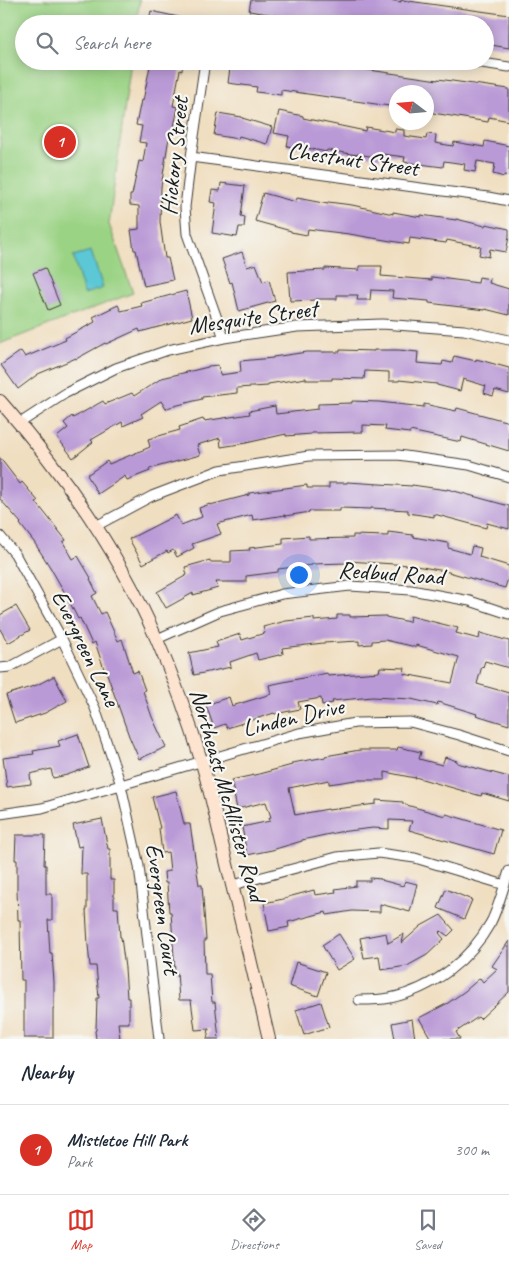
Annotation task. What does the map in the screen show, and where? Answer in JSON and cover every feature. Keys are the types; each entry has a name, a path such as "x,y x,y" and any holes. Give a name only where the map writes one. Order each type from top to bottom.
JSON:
{"street":[{"path":"494,65 509,67"},
{"name":"Hickory Street","path":"204,70 185,208 187,234 224,338"},
{"name":"Chestnut Street","path":"191,157 478,196 509,202"},
{"name":"Mesquite Street","path":"20,423 66,393 116,368 168,350 224,338 297,327 382,324 464,330 509,340"},
{"name":"Northeast McAllister Road","path":"0,401 60,473 96,526 130,584 157,640 180,697 202,761 269,1039"},
{"path":"96,526 152,496 220,470 309,456 398,455 468,465 509,477"},
{"name":"Evergreen Lane","path":"0,536 15,554 62,639 95,708 121,785"},
{"name":"Redbud Road","path":"157,640 220,612 282,594 350,586 411,590 470,601 509,614"},
{"path":"0,668 10,667 62,639"},
{"name":"Linden Drive","path":"0,814 42,808 298,733 355,723 410,722 509,751"},
{"name":"Evergreen Court","path":"121,785 140,866 159,1039"},
{"path":"232,884 337,857 378,853 415,858 505,885"},
{"path":"359,1000 398,996 423,988 449,972 471,952 491,921 509,871"}],"green space":[{"path":"0,0 140,0 138,15 15,15 15,70 130,70 109,224 133,293 0,344"}],"water":[{"path":"91,251 103,288 84,294 73,256"}],"building":[{"path":"251,0 390,0 401,2 401,0 509,15 509,48 494,46 494,15 275,15 249,11"},
{"path":"151,11 169,15 150,15"},
{"path":"149,70 180,70 173,106 178,107 173,132 170,131 161,187 160,222 165,258 168,258 173,280 144,286 136,250 134,250 131,230 139,229 139,206 130,205 130,195 132,195 139,161 143,162 146,143 139,142 142,126 136,125 141,100 143,101"},
{"path":"230,70 369,70 438,79 509,89 509,121 489,117 488,122 434,113 434,85 389,85 389,106 281,90 281,95 256,92 257,87 228,83"},
{"path":"279,111 365,131 366,127 395,132 395,130 404,130 404,136 426,139 427,134 436,135 435,143 453,146 454,142 484,147 485,141 509,146 509,176 504,175 504,177 493,174 495,164 477,161 475,172 464,170 465,164 444,161 443,167 404,162 405,157 382,154 382,158 327,150 326,152 298,146 297,148 287,146 289,136 274,133"},
{"path":"218,113 242,117 272,127 267,144 239,136 238,139 214,135"},
{"path":"221,183 245,186 241,216 245,217 244,227 239,227 237,237 212,233 216,203 210,202 212,190 220,191"},
{"path":"263,193 296,202 297,198 328,204 328,202 352,205 393,214 393,212 421,217 421,215 456,219 485,226 486,224 509,229 506,252 490,249 489,257 479,255 481,247 447,240 446,243 410,238 409,244 308,229 307,235 291,232 255,221"},
{"path":"242,252 247,267 256,264 263,282 269,280 275,301 239,311 232,282 230,283 222,259"},
{"path":"359,266 382,266 381,276 432,280 432,277 478,283 479,277 490,279 489,283 509,289 509,315 485,309 392,298 393,291 371,290 370,300 357,300 358,295 337,295 337,299 290,301 288,272 325,270 325,268 359,270"},
{"path":"45,268 60,305 48,310 33,273"},
{"path":"186,291 192,318 140,332 139,329 105,343 76,359 38,374 18,389 1,365 21,351 25,357 66,340 65,338 95,322 93,317 118,305 121,311 142,306 141,303"},
{"path":"340,350 399,350 418,352 417,363 442,365 443,361 452,363 454,356 476,361 476,359 509,368 509,394 495,390 493,396 484,393 486,386 463,379 460,391 437,384 399,380 389,381 389,372 365,371 364,379 332,378 332,380 306,380 306,378 268,384 268,386 237,388 237,393 202,397 202,399 166,409 161,401 141,414 143,417 123,426 122,422 91,440 93,442 73,458 57,437 68,428 64,423 72,416 73,418 103,401 105,404 132,393 134,396 162,378 218,365 220,375 241,372 240,361 307,352 340,352"},
{"path":"352,401 424,407 424,404 456,411 457,408 509,422 509,451 462,437 461,442 410,431 410,433 385,430 386,426 363,425 363,432 311,433 286,436 286,434 221,447 220,438 197,445 200,455 149,469 150,471 127,480 125,476 98,494 87,475 107,461 109,464 150,447 148,439 180,430 179,427 203,419 204,421 250,414 249,411 275,406 276,414 318,409 318,404 352,403"},
{"path":"0,458 20,484 22,482 38,501 36,502 66,540 63,542 73,559 78,556 91,578 97,593 92,596 101,614 105,612 118,641 122,639 133,673 138,671 152,717 166,747 139,759 95,642 92,644 80,618 78,619 65,593 34,542 21,523 0,499"},
{"path":"329,483 412,485 447,489 509,506 509,529 487,523 486,528 434,514 434,517 408,513 408,510 340,508 340,511 310,511 253,520 252,515 217,524 221,534 192,544 194,548 177,557 173,550 168,553 167,551 143,564 129,539 176,515 181,525 202,517 199,508 249,495 249,493 307,485 307,488 329,488"},
{"path":"388,532 413,535 413,537 448,543 448,548 470,554 472,546 481,548 479,557 509,566 509,575 505,588 445,571 410,565 347,561 347,563 312,564 278,569 278,572 246,576 246,582 216,582 218,588 193,595 193,593 166,608 157,592 187,575 185,567 210,560 210,562 231,562 231,551 250,550 249,548 283,544 283,538 309,536 309,539 353,538 353,535 388,536"},
{"path":"16,606 30,630 8,643 0,629 0,615"},
{"path":"337,615 350,615 350,617 386,616 409,622 410,616 458,628 456,633 479,639 480,633 509,641 509,668 485,661 477,684 509,693 509,725 438,702 437,705 411,699 372,697 332,701 333,703 322,705 321,698 298,702 300,709 274,713 227,728 225,724 214,728 206,705 229,697 232,706 271,694 269,685 327,673 328,676 379,672 380,667 405,668 404,674 452,683 459,657 416,645 416,647 385,640 372,641 372,644 359,645 359,641 282,648 283,654 258,660 256,653 230,662 231,667 194,675 189,653 218,647 216,642 240,634 242,640 265,633 263,627 286,621 314,618 314,621 337,619"},
{"path":"54,676 67,701 45,713 15,723 6,695 37,685"},
{"path":"78,734 89,767 53,778 51,769 30,774 31,784 7,787 3,758 34,754 33,751 60,746 58,741"},
{"path":"398,747 421,752 419,759 442,765 445,757 457,761 457,763 509,777 509,801 482,793 481,796 415,777 385,772 385,780 356,780 329,784 329,780 289,788 295,815 328,809 376,804 376,800 403,802 403,804 445,816 446,814 501,830 494,854 409,830 412,821 389,820 389,829 373,828 339,832 247,855 242,827 270,821 269,818 271,817 266,802 237,809 231,780 325,756 360,750 397,750"},
{"path":"176,791 184,824 190,824 199,885 202,885 206,940 204,940 205,974 210,974 212,1002 215,1002 219,1039 207,1039 209,1029 195,1030 191,1000 179,1000 171,912 169,912 167,883 165,883 164,872 170,871 168,852 162,853 160,828 152,797"},
{"path":"102,819 108,849 110,849 110,880 114,880 114,908 118,908 127,998 129,998 129,1023 118,1023 120,1039 96,1039 97,998 99,998 96,966 90,966 86,910 87,874 81,874 82,846 78,847 73,825"},
{"path":"16,835 45,835 44,865 46,865 46,894 52,894 52,920 48,920 54,983 53,1038 24,1038 24,980 21,980 17,860 15,860"},
{"path":"370,878 381,879 403,886 405,881 417,884 410,912 380,904 380,912 352,911 327,915 326,912 288,922 289,927 269,931 264,903 314,890 315,895 336,892 335,889 356,886 356,881 370,881"},
{"path":"446,889 472,900 464,919 438,908"},
{"path":"441,915 454,930 448,936 441,931 439,933 444,939 427,955 407,966 381,970 379,956 364,958 360,938 386,933 388,943 404,934 402,943 421,926"},
{"path":"339,934 355,959 337,970 322,945"},
{"path":"509,941 509,992 480,1019 478,1017 456,1032 460,1039 431,1039 419,1018 448,1003 480,978 483,982 497,969 492,966"},
{"path":"296,962 326,972 318,996 289,986"},
{"path":"321,1002 329,1027 304,1035 296,1010"},
{"path":"412,1019 415,1039 395,1039 392,1023"}],"place":[{"name":"Mistletoe Hill Park","path":"60,142"}]}
